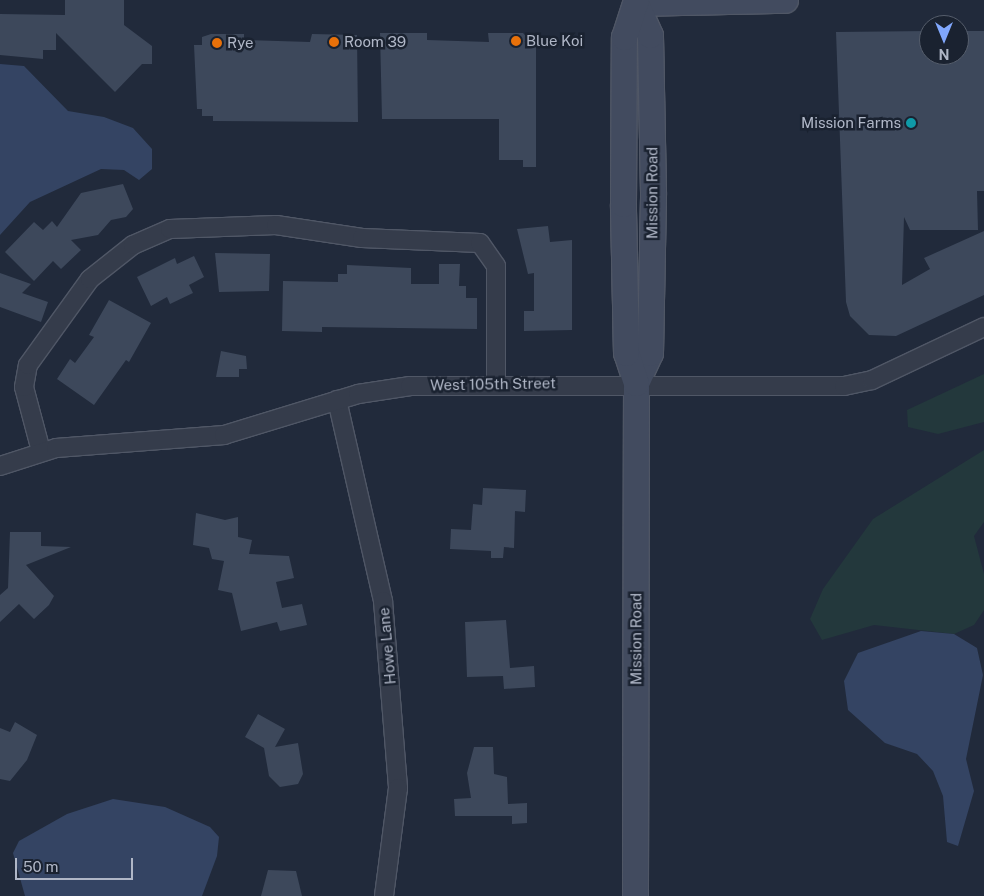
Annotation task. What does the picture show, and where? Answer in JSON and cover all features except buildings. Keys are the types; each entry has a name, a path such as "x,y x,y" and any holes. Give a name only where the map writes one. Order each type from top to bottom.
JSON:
{"main road":[{"path":"636,1 785,0"},
{"name":"Mission Road","path":"635,896 636,383 650,353 653,192 650,35 636,1"}],"street":[{"path":"41,451 24,387 28,365 90,279 132,245 170,229 276,225 362,238 480,243 496,266 496,382"},
{"name":"West 105th Street","path":"0,466 41,451 224,435 337,400 410,386 496,382 844,386 872,380 984,327"},
{"name":"Howe Lane","path":"337,400 383,601 398,788 384,896"}],"green space":[{"path":"984,374 984,422 938,434 908,427 907,410"},
{"path":"984,450 984,522 974,536 984,574 984,610 974,625 954,634 874,625 822,640 810,619 823,589 873,519"}],"water":[{"path":"0,64 24,66 68,111 104,117 133,128 152,149 152,169 139,180 124,170 101,169 30,202 0,235"},
{"path":"921,631 954,634 977,648 983,675 966,759 974,791 958,846 947,842 943,796 933,771 917,754 885,743 848,710 844,681 858,653"},
{"path":"113,799 165,807 210,827 219,837 217,856 202,896 25,896 13,853 19,841 67,814"}],"place":[{"name":"Blue Koi","path":"516,41"},
{"name":"Room 39","path":"334,42"},
{"name":"Rye","path":"217,43"},
{"name":"Mission Farms","path":"911,123"}]}
